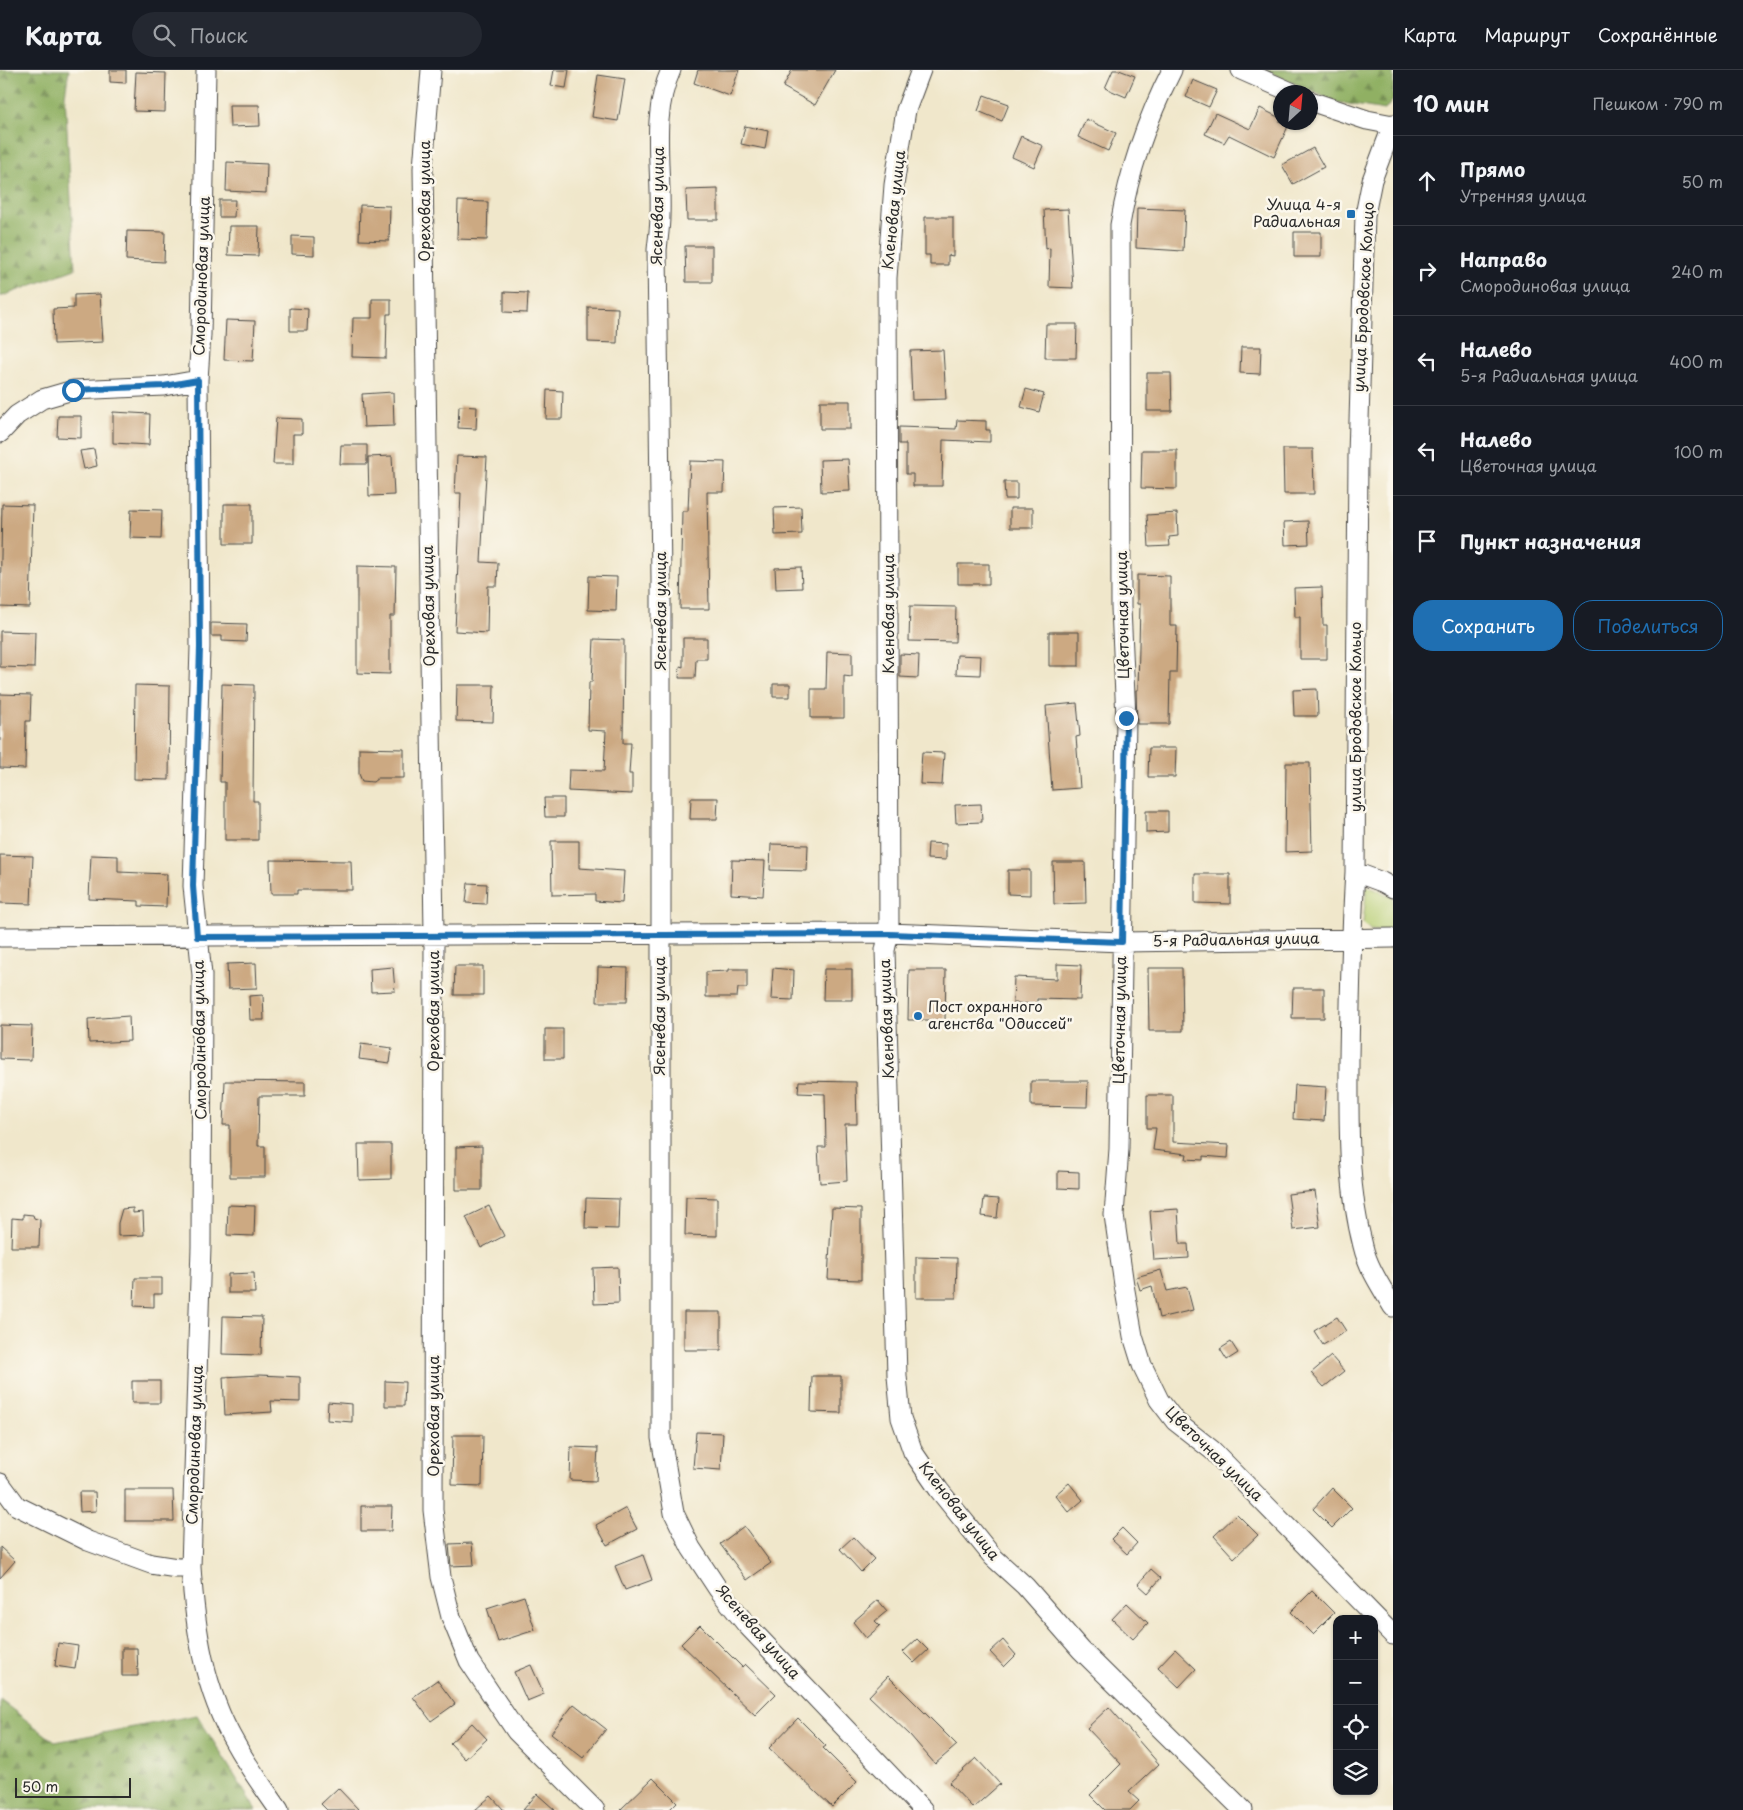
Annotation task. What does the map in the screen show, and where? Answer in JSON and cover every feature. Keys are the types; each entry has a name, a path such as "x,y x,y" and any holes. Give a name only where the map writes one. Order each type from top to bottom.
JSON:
{"street":[{"name":"Смородиновая улица","path":"206,70 201,335 198,380 200,637 193,886 202,975 201,1247 192,1568 194,1606 200,1648 212,1689 234,1742 279,1810"},
{"name":"Ореховая улица","path":"431,70 423,168 434,934 433,1510 441,1577 451,1617 469,1661 516,1731 596,1810"},
{"name":"Ясеневая улица","path":"672,70 660,103 658,160 660,214 657,250 660,493 661,1438 674,1513 691,1548 718,1589 746,1624 923,1810"},
{"name":"Кленовая улица","path":"921,70 906,110 894,184 887,278 889,934 885,950 897,1376 901,1418 913,1452 926,1473 993,1557 1025,1586 1108,1679 1243,1810"},
{"name":"Цветочная улица","path":"1172,70 1158,98 1144,134 1126,189 1120,225 1121,608 1126,718 1119,1149 1114,1215 1133,1336 1142,1365 1159,1400 1175,1420 1212,1450 1393,1635"},
{"path":"1241,70 1275,85"},
{"path":"1318,104 1367,120 1393,125"},
{"name":"улица Бродовское Кольцо","path":"1393,125 1372,180 1366,215 1358,455 1355,872 1351,939 1349,1111 1355,1213 1363,1248 1377,1280 1393,1307"},
{"path":"0,433 17,414 42,399 73,390 164,386 198,380"},
{"path":"1355,872 1393,888"},
{"name":"5-я Радиальная улица","path":"0,937 434,934 889,934 1122,942 1393,938"},
{"path":"0,1484 17,1506 88,1541 150,1564 192,1568"}],"green space":[{"path":"0,70 69,70 65,95 75,269 0,297"},
{"path":"1265,70 1393,70 1393,100 1385,110 1336,102 1318,94 1318,85 1298,85"},
{"path":"1367,886 1393,897 1393,932 1370,930 1363,923"},
{"path":"0,1700 55,1742 197,1715 256,1810 0,1810"}],"building":[{"path":"110,70 126,70 126,83 110,82"},
{"path":"554,70 569,70 566,88 551,86"},
{"path":"698,70 739,70 730,96 694,83"},
{"path":"792,70 835,70 815,105 783,87"},
{"path":"1113,70 1119,70 1135,76 1126,97 1105,88"},
{"path":"136,72 166,73 165,112 134,111"},
{"path":"598,75 625,79 618,121 592,117"},
{"path":"1193,80 1217,90 1209,107 1186,97"},
{"path":"984,95 1009,104 1002,121 978,111"},
{"path":"229,105 259,105 260,126 230,127"},
{"path":"1260,108 1273,114 1273,130 1286,130 1274,157 1229,135 1224,143 1205,134 1215,113 1250,129"},
{"path":"1086,119 1116,133 1108,151 1078,137"},
{"path":"745,126 768,131 765,149 741,144"},
{"path":"1021,136 1043,146 1034,167 1012,157"},
{"path":"1313,148 1324,167 1293,184 1282,165"},
{"path":"227,162 267,164 266,193 226,191"},
{"path":"718,189 718,220 687,220 686,190"},
{"path":"219,200 235,200 234,217 219,217"},
{"path":"458,201 488,202 487,240 457,239"},
{"path":"360,205 390,206 389,241 359,240"},
{"path":"1137,208 1185,210 1183,251 1136,248"},
{"path":"1068,209 1073,288 1049,287 1050,248 1046,249 1044,210"},
{"path":"925,217 953,217 953,256 948,255 948,265 930,265 930,255 925,255"},
{"path":"229,226 259,226 258,256 228,255"},
{"path":"127,231 165,232 164,262 126,260"},
{"path":"1294,232 1321,232 1321,257 1294,257"},
{"path":"292,236 314,237 314,255 292,254"},
{"path":"685,246 712,246 712,282 686,282"},
{"path":"504,292 528,293 527,313 504,312"},
{"path":"100,294 103,342 54,344 53,309 74,308 74,295"},
{"path":"372,299 391,299 391,314 387,314 386,358 352,357 353,318 372,318"},
{"path":"588,307 618,308 617,343 588,342"},
{"path":"290,308 308,309 307,331 290,331"},
{"path":"226,320 255,321 253,361 224,360"},
{"path":"1046,324 1077,324 1076,358 1045,358"},
{"path":"1241,347 1261,347 1260,374 1240,373"},
{"path":"943,350 946,399 912,400 910,351"},
{"path":"1147,373 1171,373 1172,411 1147,411"},
{"path":"1026,389 1044,394 1039,412 1021,407"},
{"path":"547,390 563,391 562,419 546,419"},
{"path":"393,392 394,426 364,427 362,394"},
{"path":"820,401 850,401 850,429 820,429"},
{"path":"459,406 477,407 476,429 458,428"},
{"path":"113,412 150,414 149,445 113,443"},
{"path":"58,416 81,416 81,438 57,437"},
{"path":"276,418 302,419 302,434 293,434 293,464 273,464"},
{"path":"957,420 986,421 986,430 990,430 990,442 943,440 942,486 913,486 913,474 906,474 906,444 899,444 899,427 956,429"},
{"path":"341,445 367,445 367,464 340,464"},
{"path":"94,449 97,466 84,469 80,451"},
{"path":"1283,449 1313,449 1314,494 1284,494"},
{"path":"1142,450 1177,450 1177,489 1141,488"},
{"path":"392,456 394,495 369,496 368,457"},
{"path":"457,456 487,457 481,562 498,563 497,586 488,586 487,633 455,631 461,493 455,493"},
{"path":"848,459 850,491 821,492 820,460"},
{"path":"690,461 725,462 724,492 707,492 709,609 680,609 682,511 688,511"},
{"path":"1004,482 1017,482 1017,499 1005,499"},
{"path":"2,504 33,505 30,608 0,607"},
{"path":"224,504 252,504 252,544 224,544"},
{"path":"801,507 802,534 775,535 774,508"},
{"path":"1010,508 1033,508 1033,528 1010,528"},
{"path":"131,509 162,510 161,539 130,538"},
{"path":"1177,513 1178,536 1169,537 1170,546 1149,547 1147,515"},
{"path":"1308,521 1309,544 1285,545 1284,522"},
{"path":"958,564 989,564 989,584 958,584"},
{"path":"357,566 396,567 395,616 390,616 390,674 357,673"},
{"path":"801,567 802,588 776,589 775,568"},
{"path":"1137,575 1170,576 1170,626 1177,626 1176,673 1170,673 1169,724 1137,724 1136,690 1138,690 1140,604 1137,604"},
{"path":"589,576 617,577 616,611 588,610"},
{"path":"1322,587 1323,625 1327,625 1327,659 1300,659 1300,617 1295,617 1294,588"},
{"path":"910,606 956,607 955,642 909,641"},
{"path":"211,623 247,624 246,642 222,641 222,636 211,636"},
{"path":"0,631 35,632 34,668 0,667"},
{"path":"1049,632 1079,632 1079,666 1049,666"},
{"path":"683,638 707,638 707,659 696,659 695,678 679,678 680,666 683,667"},
{"path":"594,639 624,640 623,743 631,743 629,774 632,774 632,794 568,791 569,770 604,771 606,731 588,730 589,682 592,682"},
{"path":"827,652 852,653 852,677 844,676 844,718 811,718 811,689 826,689"},
{"path":"900,654 919,655 918,678 900,677"},
{"path":"957,655 981,656 980,675 956,674"},
{"path":"222,684 254,685 253,801 258,801 258,840 225,840 225,782 220,782"},
{"path":"773,684 790,684 790,697 773,697"},
{"path":"135,685 170,686 169,780 134,779"},
{"path":"457,685 494,685 493,722 456,721"},
{"path":"1317,689 1318,716 1294,716 1293,690"},
{"path":"0,694 31,695 30,721 26,721 25,769 0,768"},
{"path":"1077,703 1080,736 1076,737 1080,788 1052,790 1046,706"},
{"path":"359,748 404,749 404,778 378,778 373,782 362,781 359,774"},
{"path":"1149,748 1176,748 1175,777 1148,777"},
{"path":"922,752 944,753 942,785 920,784"},
{"path":"1286,763 1310,763 1312,851 1285,852"},
{"path":"544,798 564,798 564,817 545,817"},
{"path":"691,798 718,798 717,819 690,819"},
{"path":"981,804 982,822 956,823 955,805"},
{"path":"1146,811 1168,811 1168,832 1146,833"},
{"path":"551,841 579,841 579,868 624,871 622,903 595,901 595,894 552,895"},
{"path":"928,843 946,844 946,860 927,859"},
{"path":"771,844 808,845 807,871 770,870"},
{"path":"0,855 33,856 31,904 0,903"},
{"path":"91,855 118,856 118,872 167,874 166,907 139,906 139,901 89,899"},
{"path":"270,860 351,861 352,890 297,890 297,894 271,894"},
{"path":"732,860 765,861 763,896 731,894"},
{"path":"1053,862 1085,862 1086,903 1054,904"},
{"path":"1008,870 1030,870 1030,895 1008,894"},
{"path":"1195,874 1230,874 1230,904 1195,903"},
{"path":"468,883 487,884 486,904 466,903"},
{"path":"256,963 257,988 228,989 227,964"},
{"path":"1057,964 1081,965 1080,1000 1037,999 1037,1004 1013,1003 1014,977 1057,979"},
{"path":"455,966 483,966 483,995 454,995"},
{"path":"393,967 395,991 371,992 370,969"},
{"path":"598,967 628,968 627,1002 597,1002"},
{"path":"773,968 794,970 793,1000 771,999"},
{"path":"1148,968 1182,968 1183,1031 1149,1031"},
{"path":"729,969 747,969 747,988 738,988 737,997 706,997 706,972 729,971"},
{"path":"824,969 852,969 852,1000 823,1000"},
{"path":"909,970 946,970 945,1020 908,1020"},
{"path":"1293,988 1324,988 1324,1018 1292,1018"},
{"path":"263,995 264,1020 250,1020 249,996"},
{"path":"129,1016 130,1041 89,1043 88,1019"},
{"path":"0,1025 32,1026 31,1060 0,1059"},
{"path":"545,1029 563,1029 563,1059 545,1059"},
{"path":"361,1044 392,1048 390,1063 359,1059"},
{"path":"225,1081 305,1082 305,1096 259,1096 258,1146 265,1146 265,1177 230,1177 230,1125 223,1125"},
{"path":"799,1081 856,1082 857,1124 845,1124 847,1181 820,1183 818,1147 826,1147 825,1094 798,1093"},
{"path":"1031,1081 1088,1081 1087,1107 1031,1106"},
{"path":"1295,1085 1326,1087 1324,1121 1293,1119"},
{"path":"1147,1095 1173,1095 1173,1142 1229,1145 1228,1158 1203,1156 1203,1160 1186,1159 1187,1154 1153,1150 1156,1128 1147,1128"},
{"path":"358,1144 391,1144 391,1179 359,1180"},
{"path":"482,1146 482,1190 456,1190 456,1147"},
{"path":"1058,1171 1079,1172 1079,1189 1058,1188"},
{"path":"1315,1191 1320,1227 1293,1230 1288,1194"},
{"path":"686,1197 717,1198 717,1236 685,1235"},
{"path":"586,1198 619,1199 618,1229 585,1228"},
{"path":"984,1198 999,1199 997,1218 982,1216"},
{"path":"228,1205 255,1206 254,1236 227,1235"},
{"path":"489,1206 504,1236 481,1248 466,1217"},
{"path":"133,1208 133,1213 143,1212 144,1235 118,1236 118,1223 122,1209"},
{"path":"832,1208 861,1209 861,1280 828,1279"},
{"path":"1178,1209 1180,1244 1188,1244 1189,1258 1154,1260 1150,1211"},
{"path":"23,1214 33,1215 34,1218 40,1220 39,1247 11,1247 12,1218 23,1219"},
{"path":"916,1257 957,1258 956,1298 916,1298"},
{"path":"618,1267 619,1303 594,1304 593,1268"},
{"path":"1161,1270 1167,1291 1187,1287 1193,1310 1159,1318 1152,1286 1140,1290 1136,1277"},
{"path":"254,1273 255,1293 228,1293 228,1274"},
{"path":"135,1278 162,1278 162,1294 154,1294 154,1307 134,1306"},
{"path":"684,1312 721,1312 721,1350 684,1350"},
{"path":"223,1316 262,1317 261,1355 222,1354"},
{"path":"1337,1317 1346,1331 1323,1345 1314,1331"},
{"path":"1231,1342 1238,1353 1227,1360 1220,1349"},
{"path":"1331,1356 1344,1371 1324,1387 1311,1373"},
{"path":"260,1375 300,1377 300,1402 271,1401 272,1412 225,1415 223,1377"},
{"path":"812,1376 841,1376 841,1413 811,1412"},
{"path":"132,1381 160,1381 160,1403 132,1403"},
{"path":"385,1381 405,1382 404,1406 385,1406"},
{"path":"328,1402 352,1404 352,1422 327,1420"},
{"path":"696,1432 723,1433 721,1470 693,1468"},
{"path":"453,1435 483,1435 482,1486 452,1485"},
{"path":"571,1447 598,1448 596,1481 570,1480"},
{"path":"1069,1483 1083,1500 1069,1512 1055,1495"},
{"path":"1332,1488 1352,1508 1332,1528 1313,1509"},
{"path":"125,1490 173,1490 174,1521 125,1521"},
{"path":"79,1492 95,1492 96,1511 80,1512"},
{"path":"361,1506 392,1506 391,1531 361,1531"},
{"path":"626,1508 637,1529 607,1545 596,1525"},
{"path":"1237,1514 1258,1535 1234,1558 1214,1536"},
{"path":"744,1526 771,1563 747,1580 720,1544"},
{"path":"1122,1528 1137,1543 1127,1554 1111,1539"},
{"path":"853,1537 874,1559 861,1572 840,1549"},
{"path":"472,1543 474,1565 451,1566 449,1544"},
{"path":"0,1547 15,1561 0,1578"},
{"path":"643,1555 652,1580 625,1590 615,1566"},
{"path":"1151,1569 1161,1578 1148,1593 1138,1584"},
{"path":"1312,1591 1334,1613 1313,1634 1291,1612"},
{"path":"524,1596 535,1630 498,1642 487,1608"},
{"path":"878,1600 887,1611 875,1621 880,1626 866,1638 853,1622"},
{"path":"1127,1603 1148,1623 1133,1639 1112,1619"},
{"path":"700,1625 742,1667 745,1664 776,1694 755,1715 681,1644"},
{"path":"917,1639 928,1650 914,1663 903,1652"},
{"path":"1003,1640 1016,1655 1004,1667 990,1652"},
{"path":"58,1643 78,1646 75,1669 55,1666"},
{"path":"122,1648 137,1648 138,1676 122,1676"},
{"path":"1175,1649 1196,1669 1179,1687 1158,1667"},
{"path":"531,1665 544,1694 527,1701 514,1672"},
{"path":"888,1676 957,1745 935,1764 910,1735 869,1696"},
{"path":"437,1680 455,1704 431,1721 413,1697"},
{"path":"574,1704 606,1729 583,1758 551,1733"},
{"path":"1109,1707 1159,1764 1129,1792 1139,1801 1130,1810 1105,1810 1090,1795 1121,1764 1087,1728"},
{"path":"798,1718 826,1746 823,1748 857,1782 832,1807 769,1748"},
{"path":"472,1723 487,1739 465,1759 450,1743"},
{"path":"976,1758 1000,1784 973,1808 949,1783"},
{"path":"653,1778 677,1802 669,1810 620,1810"},
{"path":"338,1788 359,1810 327,1810 321,1804"},
{"path":"537,1794 555,1810 523,1810"},
{"path":"491,1796 504,1810 475,1810"}],"place":[{"name":"Улица 4-я Радиальная","path":"1351,214"},
{"name":"Пост охранного агенства \"Одисcей\"","path":"918,1016"}],"route":[{"path":"73,390 164,386 198,380 200,647 193,886 197,937 434,934 889,934 1122,942 1126,718"}]}
